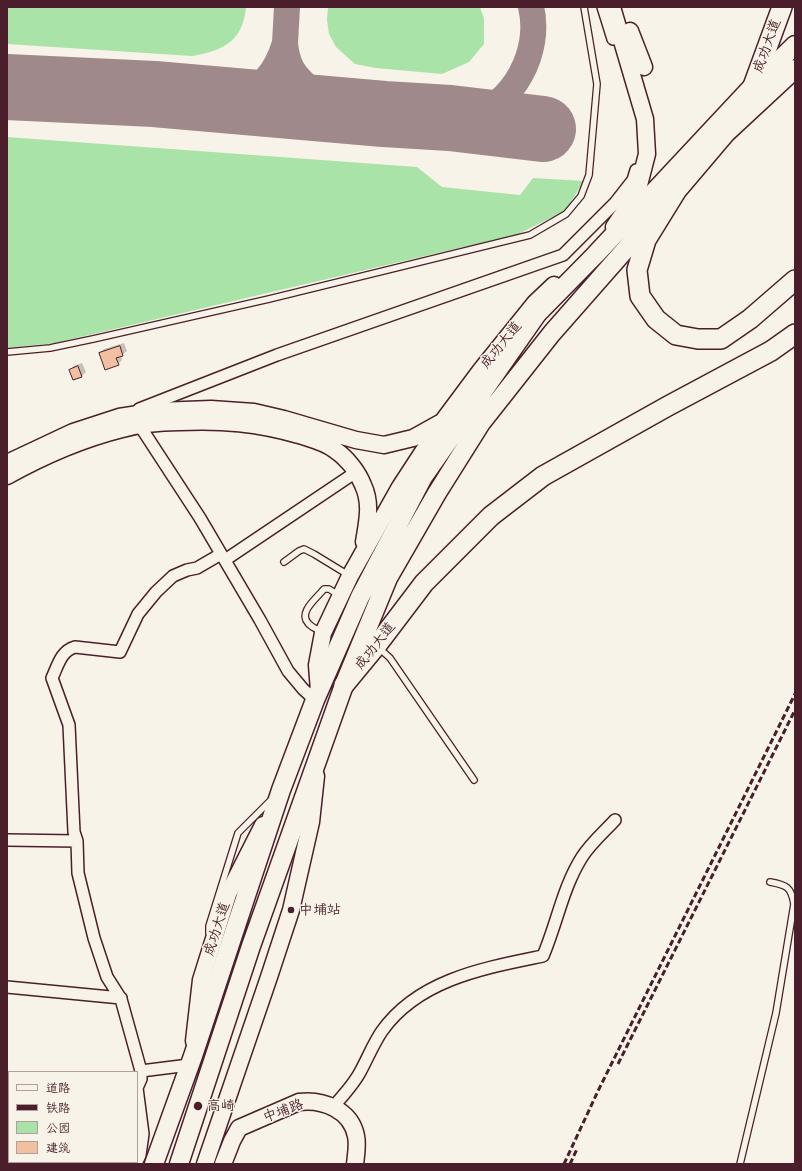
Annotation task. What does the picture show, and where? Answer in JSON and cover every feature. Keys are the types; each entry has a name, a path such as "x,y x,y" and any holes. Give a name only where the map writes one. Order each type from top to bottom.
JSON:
{"highway":[{"name":"成功大道","path":"753,86 782,7"},
{"path":"675,193 646,240 637,270 640,296 656,319 676,334 698,339 721,339 750,319 795,280"},
{"name":"成功大道","path":"344,685 377,645 424,583 491,516 543,476 668,406 771,351 795,334"}],"main road":[{"name":"成功大道","path":"612,7 640,73"},
{"name":"成功大道","path":"317,696 317,665 323,633 350,576 400,486 443,421 481,370 535,303 561,279 596,254 637,192 647,154 640,73 623,7"},
{"path":"142,1160 191,1060 282,790 317,696 360,597 423,477 537,314 596,254 753,86 795,45"},
{"path":"179,1164 251,946 344,685 388,578 436,493 481,423 552,333 726,133 795,70"},
{"path":"7,463 18,456 73,432 120,417 158,411 211,409 254,412 356,440 384,445 413,438 443,421"},
{"path":"7,476 23,467 78,442 122,428 159,422 211,420 267,427 319,441 336,450 351,465 364,486 369,510 363,552"},
{"path":"205,1164 269,977 295,895 311,822 318,758"},
{"name":"成功大道","path":"191,1060 201,980 228,894 282,790"},
{"path":"223,1164 239,1128 228,1098"},
{"name":"中埔路","path":"239,1128 299,1102 320,1102 343,1112 349,1119 353,1127 357,1145 355,1164"}],"street":[{"path":"120,417 277,355 563,255 615,203 633,180 641,147 637,112 603,7"},
{"path":"140,426 200,518 288,671 303,689 317,696"},
{"path":"138,1086 141,1079 141,1071 121,998 106,977 94,938 78,874 77,841 74,832 69,725 62,701 52,678 60,658 66,651 75,647 120,652 138,614 156,592 174,576 223,557 356,472"},
{"path":"333,1107 350,1088 382,1031 393,1018 419,997 437,986 471,972 543,956 554,928 566,889 576,868 589,848 615,820"},
{"path":"7,840 77,841"},
{"path":"7,987 121,998"},
{"path":"141,1071 191,1060"},
{"path":"138,1096 143,1134 142,1160"}],"lane":[{"path":"7,352 50,348 269,299 530,235 566,214 581,196 589,175 597,84 584,7"},
{"path":"284,562 299,550 304,549 350,576"},
{"path":"323,633 309,624 305,618 306,611 324,589 330,589 340,596"},
{"path":"377,645 390,658 474,780"},
{"path":"740,1164 776,1013 794,904 792,892 784,885 770,882"}],"green space":[{"path":"7,7 246,7 241,28 230,42 213,51 192,56 7,44"},
{"path":"328,7 480,7 484,19 484,44 469,62 442,74 376,68 355,64 336,47 329,34 327,20"},
{"path":"7,137 417,167 442,187 520,195 533,178 584,181 565,211 510,238 459,248 55,343 7,348"}],"building":[{"path":"120,346 123,356 116,358 119,365 105,370 99,353"},
{"path":"78,366 82,377 73,380 69,370"}],"taxiway":[{"path":"285,43 287,7"},
{"path":"154,94 216,99 233,97 249,92 264,82 275,66 285,43 289,63 299,79 326,101 335,105 349,109 400,115 448,119 468,117 484,111 498,102 511,89 520,75 528,59 532,41 533,24 531,7"}],"runway":[{"path":"7,87 154,94 384,114 450,118 543,129"}],"railway":[{"path":"564,1164 598,1091 795,694"},
{"path":"618,1064 795,710"},
{"path":"570,1164 577,1149"}],"place":[{"name":"中埔站","path":"291,910"},
{"name":"高崎","path":"198,1106"}]}
